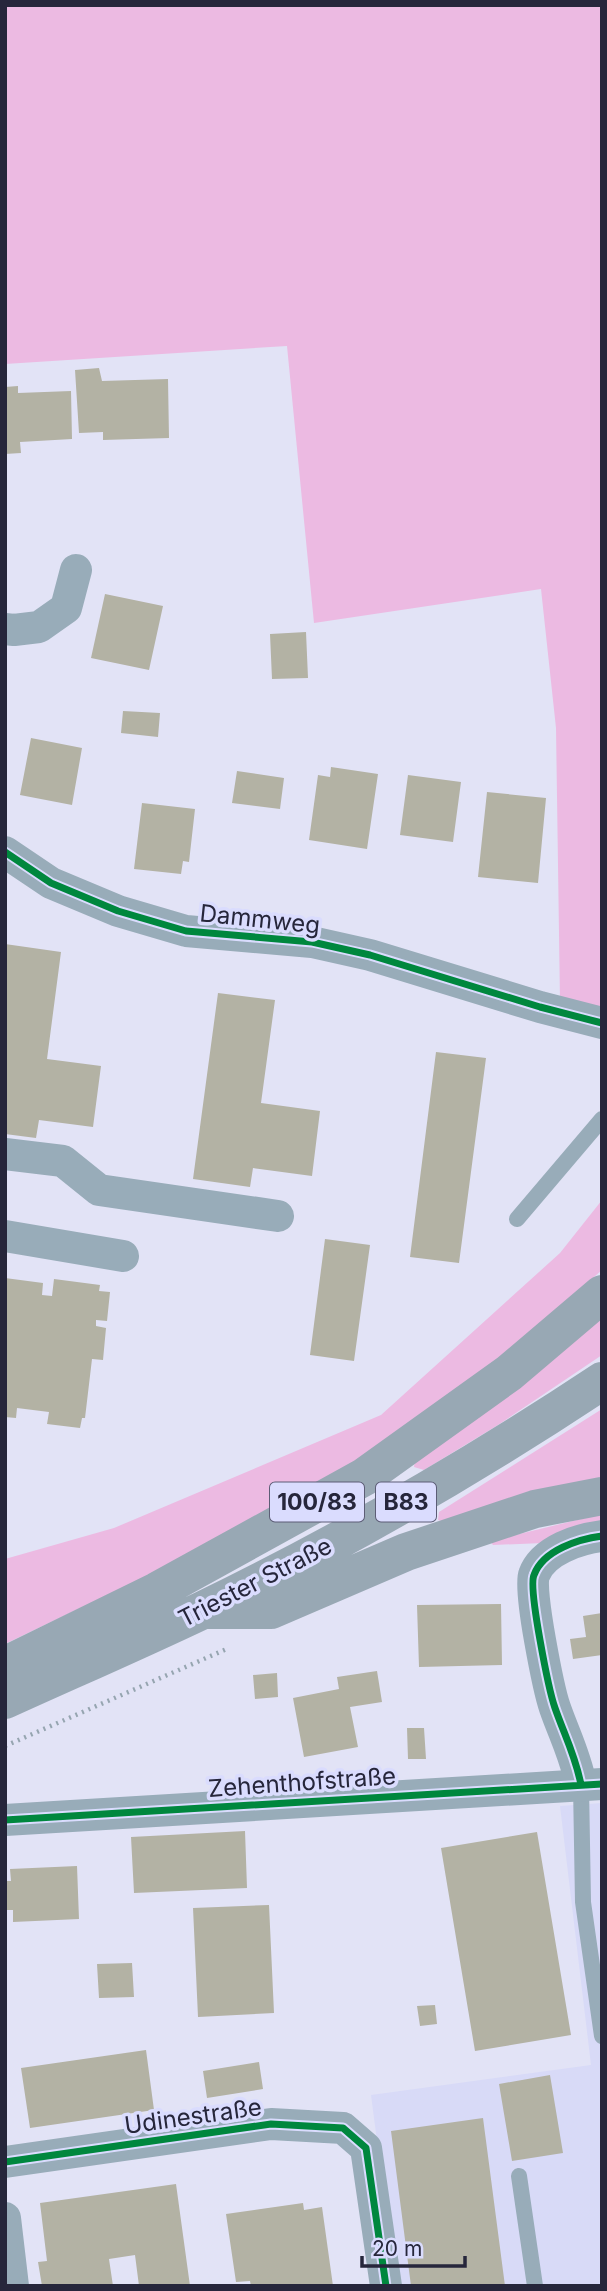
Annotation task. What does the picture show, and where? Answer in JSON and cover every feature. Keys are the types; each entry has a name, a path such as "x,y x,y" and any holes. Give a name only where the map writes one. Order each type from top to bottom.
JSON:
{"main road":[{"name":"100/83","path":"5,1667 157,1591 364,1476 509,1373 602,1294"},
{"name":"Triester Straße","path":"5,1700 202,1610 355,1531 510,1442 602,1381"},
{"path":"202,1610 271,1611 406,1552 535,1509 602,1496"}],"street":[{"path":"5,629 39,627 66,608 76,570"},
{"name":"Dammweg","path":"5,852 51,883 118,911 186,931 312,942 335,947 602,1023"},
{"path":"5,1154 63,1161 99,1190 278,1216"},
{"path":"5,1236 123,1256"},
{"path":"591,1784 576,1760 554,1706 534,1601 533,1575 546,1557 567,1545 602,1536"},
{"name":"Zehenthofstraße","path":"5,1819 591,1784"},
{"name":"Udinestraße","path":"5,2162 271,2124 342,2128 366,2148 386,2286"},
{"path":"5,2218 13,2286"}],"lane":[{"path":"517,1219 602,1119"},
{"path":"591,1784 583,1902 602,2036"},
{"path":"519,2176 535,2286"}],"shaded area":[{"path":"5,5 602,5 602,1012 560,1001 556,728 541,589 314,623 287,346 5,364"},
{"path":"602,1200 602,1270 476,1380 375,1452 170,1565 5,1644 5,1559 114,1528 381,1415 560,1253"},
{"path":"602,1316 602,1355 498,1425 424,1470 414,1467 415,1459"},
{"path":"602,1409 602,1480 446,1522 438,1520 439,1512"},
{"path":"602,1514 602,1528 543,1543 493,1545 490,1541"},
{"path":"602,1803 602,2286 396,2286 371,2095 591,2065 560,1806"}],"building":[{"path":"99,368 102,381 168,379 169,438 103,440 103,432 79,433 75,370"},
{"path":"18,386 18,393 71,391 72,439 20,442 21,453 5,454 5,387"},
{"path":"105,594 163,606 149,670 91,658"},
{"path":"306,632 308,678 272,679 270,634"},
{"path":"123,711 160,713 158,737 121,733"},
{"path":"31,738 82,748 72,805 20,795"},
{"path":"331,767 378,774 367,849 309,840 318,775 330,777"},
{"path":"237,771 284,778 280,809 232,803"},
{"path":"408,775 461,782 453,842 400,835"},
{"path":"487,792 546,798 538,883 478,877"},
{"path":"142,803 195,809 189,862 183,861 181,874 134,869"},
{"path":"5,944 61,952 47,1059 101,1066 93,1127 39,1120 36,1138 5,1134"},
{"path":"218,993 275,1000 261,1103 320,1111 312,1176 253,1168 250,1187 193,1179"},
{"path":"436,1052 486,1058 459,1263 410,1257"},
{"path":"325,1239 370,1245 354,1361 310,1355"},
{"path":"5,1278 43,1283 42,1295 52,1296 54,1279 100,1285 99,1291 110,1292 107,1321 96,1320 96,1326 106,1328 103,1360 92,1359 85,1418 82,1418 80,1428 47,1424 49,1412 17,1408 16,1418 5,1417"},
{"path":"501,1604 502,1665 419,1667 417,1605"},
{"path":"602,1613 602,1655 573,1659 570,1639 586,1637 583,1616"},
{"path":"377,1671 382,1702 350,1707 358,1747 304,1757 293,1698 339,1689 337,1677"},
{"path":"277,1673 278,1697 255,1699 253,1675"},
{"path":"407,1728 424,1728 426,1759 408,1759"},
{"path":"245,1831 247,1888 134,1893 131,1837"},
{"path":"537,1832 571,2035 475,2051 441,1848"},
{"path":"77,1866 79,1919 13,1922 13,1910 5,1910 5,1881 11,1881 10,1869"},
{"path":"269,1905 274,2013 198,2017 193,1908"},
{"path":"132,1963 134,1997 99,1998 97,1964"},
{"path":"435,2005 437,2024 420,2026 417,2006"},
{"path":"146,2050 154,2110 30,2128 21,2068"},
{"path":"259,2062 263,2089 207,2098 203,2071"},
{"path":"550,2075 563,2153 512,2161 499,2084"},
{"path":"483,2118 505,2286 411,2286 391,2131"},
{"path":"176,2184 190,2286 139,2286 135,2255 109,2259 113,2286 42,2286 38,2262 47,2261 40,2203"},
{"path":"303,2203 304,2210 322,2207 333,2286 251,2286 250,2281 236,2282 226,2214"}],"cycle path":[{"path":"5,852 51,883 118,911 186,931 312,942 370,955 602,1023"},
{"path":"581,1785 552,1698 540,1640 533,1584 539,1566 553,1552 573,1543 602,1536"},
{"path":"5,1820 602,1784"},
{"path":"5,2162 271,2124 343,2128 366,2148 386,2286"}]}
